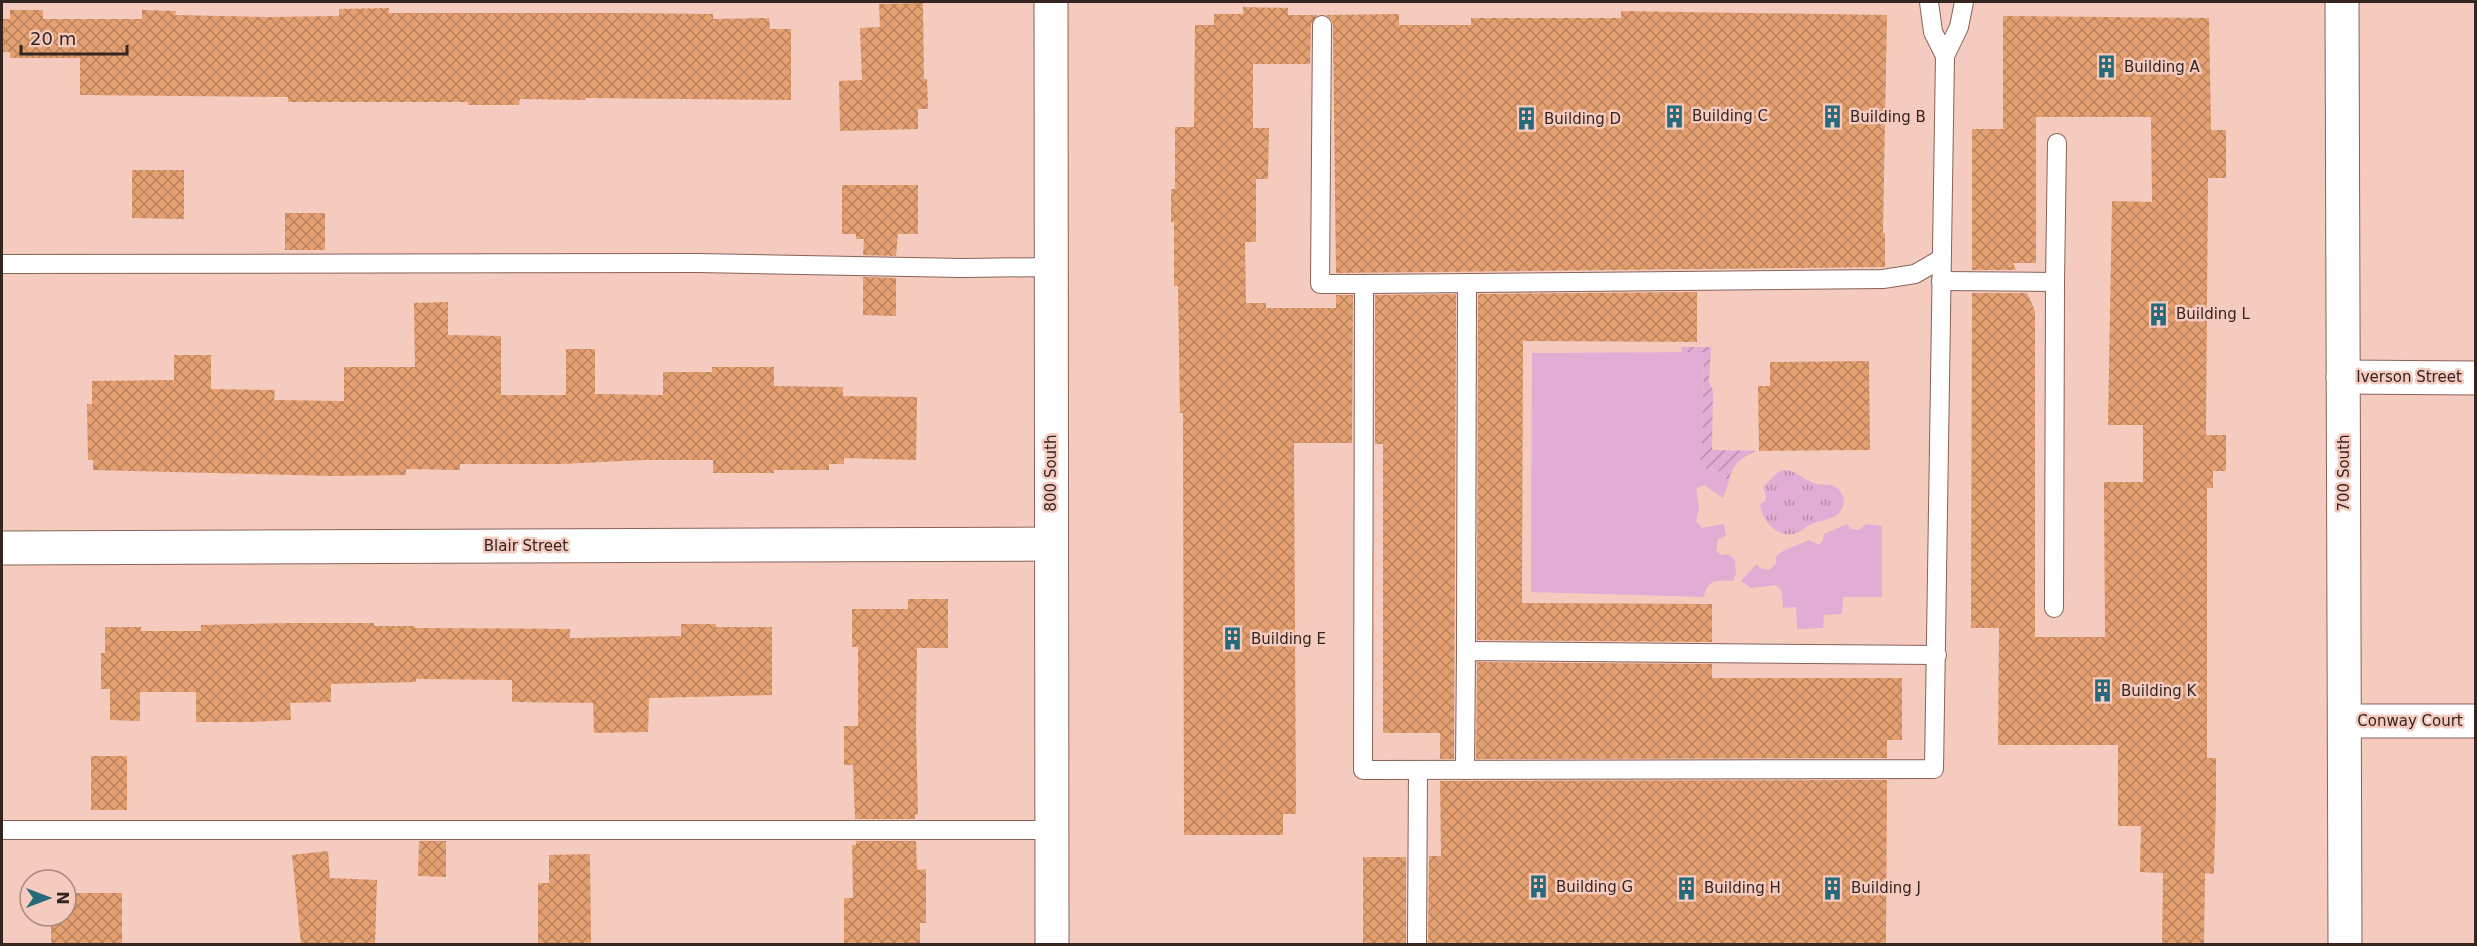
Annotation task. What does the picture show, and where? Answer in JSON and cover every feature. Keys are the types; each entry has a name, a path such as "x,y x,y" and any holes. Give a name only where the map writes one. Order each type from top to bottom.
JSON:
{"street":[{"name":"800 South","path":"1051,2 1052,945"},
{"name":"700 South","path":"2342,2 2345,945"},
{"name":"Iverson Street","path":"2343,377 2475,378"},
{"name":"Blair Street","path":"2,548 1051,544"},
{"name":"Conway Court","path":"2345,722 2475,721"}],"lane":[{"path":"1929,2 1933,32 1945,56"},
{"path":"1364,284 1362,770 1934,769 1945,56 1959,27 1964,2"},
{"path":"1322,25 1320,284 1883,279 1915,274 1941,259"},
{"path":"2054,608 2057,143"},
{"path":"2,264 698,263 962,268 1051,267"},
{"path":"1941,281 2055,282"},
{"path":"1465,770 1467,284"},
{"path":"1466,651 1937,655"},
{"path":"1417,945 1418,770"},
{"path":"2,830 1052,830"}],"green space":[{"path":"1681,347 1711,347 1709,382 1713,391 1712,450 1756,451 1738,462 1732,470 1729,481 1719,471 1707,469 1700,461 1703,451 1704,352 1681,352"},
{"path":"1704,352 1702,441 1711,470 1719,471 1729,481 1723,498 1704,485 1696,489 1699,507 1696,521 1702,528 1724,524 1726,536 1718,539 1716,551 1721,555 1728,554 1735,560 1736,574 1733,581 1714,582 1705,591 1704,597 1531,592 1532,353"},
{"path":"1784,470 1816,484 1837,488 1844,498 1838,514 1792,534 1778,532 1773,528 1761,511 1760,504 1765,501 1766,496 1763,487 1777,473"},
{"path":"1847,524 1851,529 1859,530 1866,524 1882,526 1882,597 1843,597 1842,614 1824,615 1823,628 1797,629 1796,607 1783,608 1782,591 1776,585 1751,588 1741,581 1757,564 1760,568 1769,570 1776,564 1776,556 1783,551 1809,540 1819,545 1824,534"}],"building":[{"path":"923,3 924,79 927,79 928,109 918,109 918,129 840,131 839,81 862,80 860,28 880,27 879,4"},
{"path":"1243,7 1288,8 1288,15 1317,15 1311,25 1310,64 1253,64 1253,128 1269,128 1268,179 1256,179 1256,242 1245,242 1246,303 1266,303 1266,308 1336,308 1336,295 1353,295 1352,443 1294,443 1296,814 1283,814 1283,835 1184,835 1183,413 1180,413 1178,286 1174,286 1174,222 1171,222 1171,189 1175,189 1175,127 1194,127 1195,25 1214,25 1214,14 1243,14"},
{"path":"389,8 389,13 713,14 713,19 769,18 770,29 791,29 791,100 520,99 519,105 468,105 468,102 288,102 288,97 80,95 80,58 10,58 10,52 2,52 2,19 10,19 10,10 43,10 43,19 142,19 142,10 176,11 175,15 271,17 339,16 339,9"},
{"path":"1621,11 1887,15 1883,233 1885,233 1885,267 1336,273 1333,25 1331,19 1326,15 1399,14 1399,25 1471,25 1471,18 1621,18"},
{"path":"2003,16 2209,18 2211,130 2226,130 2226,178 2208,178 2206,435 2226,435 2226,471 2213,471 2213,488 2207,488 2207,758 2216,758 2216,799 2214,874 2205,873 2204,945 2162,945 2163,873 2140,872 2141,826 2118,826 2118,745 1998,745 1999,628 1971,628 1972,293 2027,293 2035,311 2035,637 2105,637 2104,482 2143,482 2143,425 2108,425 2112,201 2152,202 2151,117 2036,117 2036,263 2013,263 2016,270 1972,270 1972,129 2003,129"},
{"path":"132,170 184,170 184,219 132,218"},
{"path":"842,185 918,185 918,234 898,234 896,256 863,255 864,239 856,239 856,234 842,234"},
{"path":"285,213 325,213 325,250 285,250"},
{"path":"863,277 896,278 896,316 863,315"},
{"path":"1697,292 1697,342 1523,341 1522,603 1712,604 1712,642 1477,640 1478,294"},
{"path":"1456,294 1454,759 1440,759 1440,733 1383,733 1383,444 1375,444 1375,295"},
{"path":"448,302 448,335 501,336 501,395 566,395 566,349 595,349 595,394 663,395 663,372 712,372 712,367 774,367 774,386 843,387 843,396 917,397 916,460 844,458 844,464 829,464 829,470 774,470 774,473 713,473 713,460 644,460 561,464 460,464 460,470 406,469 406,475 332,476 93,470 93,460 88,460 87,404 92,404 92,381 174,380 174,355 211,355 211,389 275,390 274,400 344,401 344,367 415,367 414,303"},
{"path":"1869,361 1870,450 1759,451 1758,386 1770,386 1770,362"},
{"path":"908,599 948,599 948,648 917,648 918,814 915,815 915,819 855,819 853,765 844,765 844,726 858,726 858,647 852,647 852,609 908,609"},
{"path":"374,623 374,626 415,626 415,628 570,629 570,638 681,636 681,624 716,624 716,627 772,627 772,695 649,698 648,732 594,733 593,703 512,702 512,680 416,679 416,682 331,684 331,702 290,703 291,720 250,722 196,722 196,692 140,692 140,721 110,720 110,689 101,689 101,653 105,653 105,627 141,627 141,631 201,631 201,625"},
{"path":"1477,662 1712,664 1712,678 1902,678 1902,740 1887,740 1887,758 1476,759"},
{"path":"91,756 127,756 127,810 91,810"},
{"path":"1887,780 1886,945 1428,945 1429,856 1441,856 1440,781"},
{"path":"419,841 446,841 446,877 418,876"},
{"path":"856,841 916,841 917,870 926,869 926,923 920,923 920,945 844,945 844,898 853,898 852,845 856,845"},
{"path":"328,851 330,878 377,880 375,945 301,945 292,855"},
{"path":"590,854 591,945 538,945 538,883 549,883 549,855"},
{"path":"1363,857 1406,857 1406,945 1363,945"},
{"path":"78,893 122,893 122,945 51,945 51,928 78,928"}],"place":[{"name":"Building A","path":"2106,67"},
{"name":"Building C","path":"1674,116"},
{"name":"Building B","path":"1832,117"},
{"name":"Building D","path":"1526,119"},
{"name":"Building L","path":"2158,314"},
{"name":"Building E","path":"1233,639"},
{"name":"Building K","path":"2103,691"},
{"name":"Building G","path":"1538,887"},
{"name":"Building H","path":"1686,888"},
{"name":"Building J","path":"1833,888"}]}
